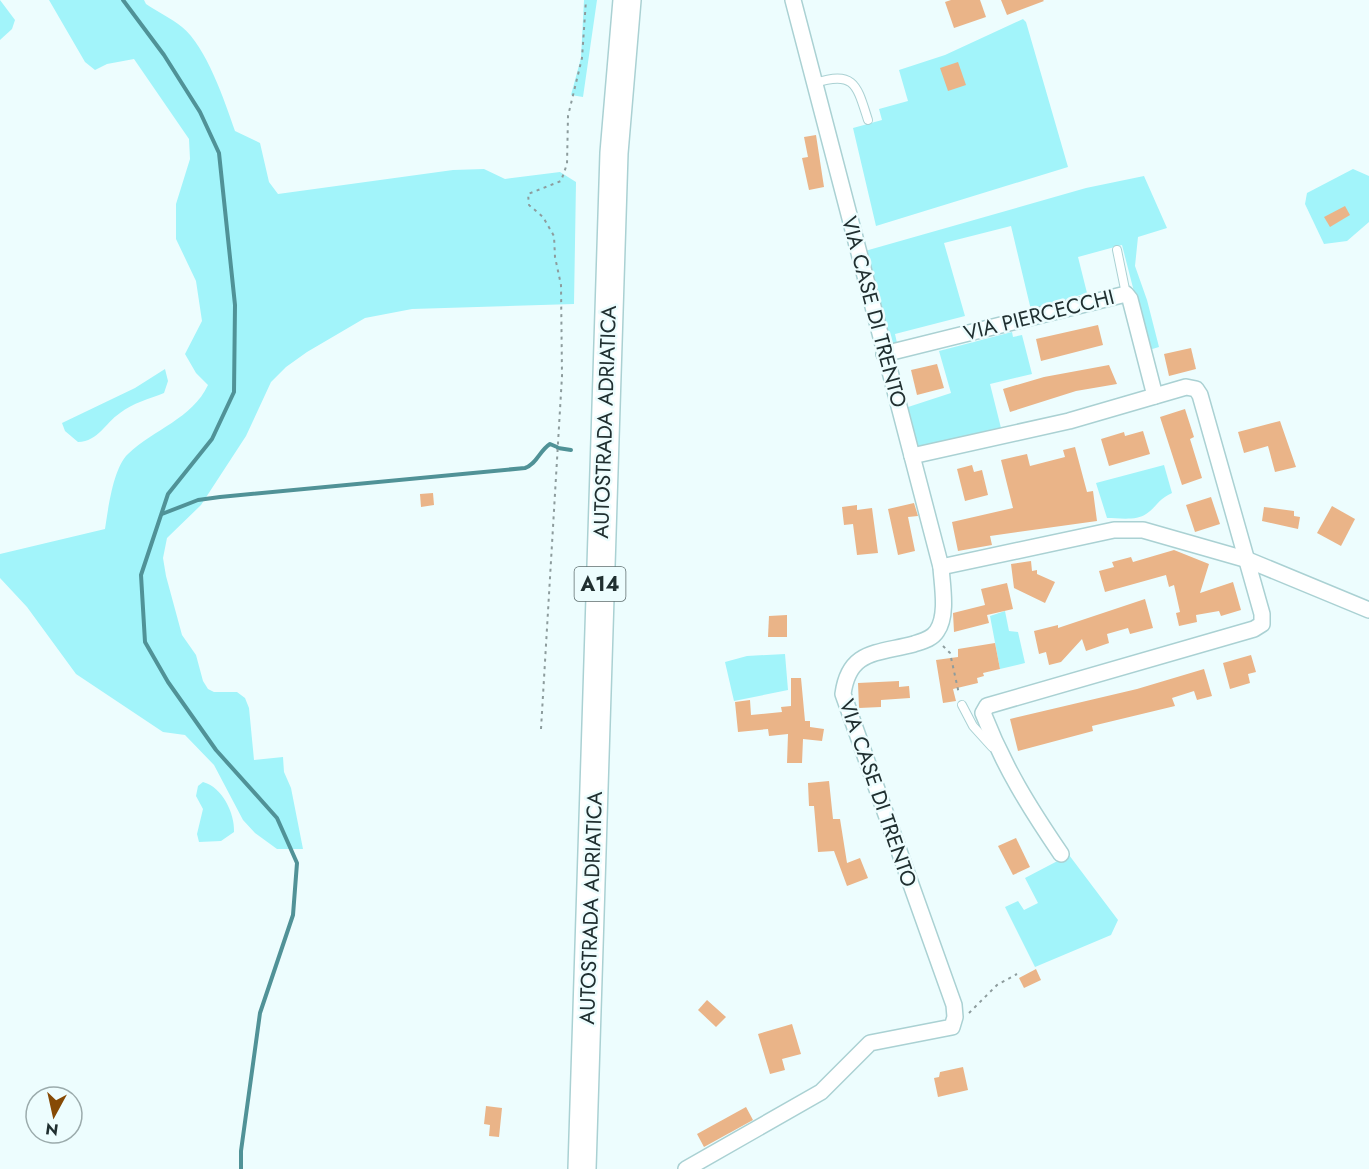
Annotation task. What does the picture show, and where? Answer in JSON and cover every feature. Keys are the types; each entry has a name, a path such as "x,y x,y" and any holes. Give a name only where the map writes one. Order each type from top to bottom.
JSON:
{"highway":[{"name":"AUTOSTRADA ADRIATICA","path":"565,1169 594,216 599,102 609,0"},
{"name":"AUTOSTRADA ADRIATICA","path":"582,1169 614,164 627,0"}],"street":[{"name":"VIA CASE DI TRENTO","path":"793,0 941,567 941,619 933,636 860,659 849,669 843,694 954,1005 955,1017"},
{"name":"VIA PIERCECCHI","path":"884,354 1126,294 1130,299 1155,396"},
{"path":"912,456 1069,421 1186,387 1196,389 1200,394 1248,560 1262,614 1262,624 1254,629 987,706 984,713 999,755 1017,789 1061,854"},
{"path":"941,567 1114,530 1143,530 1248,560 1369,610"},
{"path":"686,1169 821,1092 870,1043 952,1028 955,1017"}],"lane":[{"path":"815,83 843,77 850,81 858,87 868,120"},
{"path":"1117,250 1126,294"},
{"path":"962,705 973,726 999,755"}],"path":[{"path":"541,729 562,376 561,285 555,257 554,237 543,217 529,205 528,194 561,181 567,164 568,116 582,58 586,0"},
{"path":"933,636 950,653 962,705"},
{"path":"955,1017 967,1015 997,985 1017,974"}],"shaded area":[{"path":"0,0 15,20 12,29 0,40"},
{"path":"49,0 144,0 146,4 182,27 191,36 207,61 235,131 260,143 269,182 278,194 453,170 484,169 505,179 560,172 576,182 574,304 412,309 365,318 307,352 286,367 271,382 246,436 201,505 167,538 163,558 182,635 196,655 203,681 208,689 214,692 237,692 245,698 249,708 254,760 283,757 284,772 291,788 303,849 277,849 255,833 243,820 214,765 185,735 163,732 76,674 27,607 0,578 0,554 105,529 112,490 123,460 138,445 183,415 201,397 208,385 196,373 185,354 202,321 196,281 176,239 176,204 190,159 189,139 134,59 107,64 95,70 85,62"},
{"path":"584,0 597,0 583,97 571,95 581,58"},
{"path":"1023,19 1026,22 1068,167 876,226 853,128 882,120 879,109 908,101 899,70 945,55"},
{"path":"1353,169 1369,176 1369,222 1347,241 1324,244 1305,204 1307,193"},
{"path":"1144,176 1167,228 1138,237 1135,266 1147,300 1159,347 1149,350 1122,245 1078,257 1087,293 1031,310 1011,226 944,243 965,316 895,334 897,343 886,347 865,251 1086,188"},
{"path":"1012,332 1013,337 1022,335 1032,374 990,384 1002,432 918,452 905,408 951,393 939,351"},
{"path":"165,369 168,381 164,393 125,410 114,417 91,439 78,442 65,431 62,423 135,388"},
{"path":"1164,465 1172,493 1138,518 1107,518 1096,483"},
{"path":"1005,611 1009,631 1018,632 1025,663 1000,669 990,616"},
{"path":"785,654 788,690 734,701 725,662 747,656"},
{"path":"203,782 216,789 230,809 234,832 221,841 199,842 197,834 203,809 196,796 198,786"},
{"path":"1069,855 1118,920 1111,935 1035,967 1005,907 1018,901 1024,910 1038,903 1025,878"}],"building":[{"path":"980,0 986,17 954,28 945,2"},
{"path":"1001,0 1043,0 1044,1 1007,15"},
{"path":"958,62 966,85 948,91 940,68"},
{"path":"816,135 824,187 809,190 802,158 808,157 804,137"},
{"path":"1345,206 1350,215 1330,227 1324,217"},
{"path":"1098,325 1103,345 1041,361 1036,339"},
{"path":"1191,348 1196,369 1169,376 1164,354"},
{"path":"937,364 944,388 917,395 911,370"},
{"path":"1109,365 1117,384 1076,391 1010,412 1003,389 1044,377"},
{"path":"1185,409 1194,437 1190,439 1202,478 1182,485 1160,417"},
{"path":"1280,421 1296,467 1275,472 1268,446 1244,453 1238,432"},
{"path":"1143,431 1150,454 1109,466 1101,439 1124,432 1125,436"},
{"path":"1075,447 1087,492 1093,491 1097,521 990,536 992,545 958,551 952,522 1013,508 1001,460 1027,454 1030,466 1065,457 1063,450"},
{"path":"972,465 974,472 982,470 988,495 965,501 957,469"},
{"path":"433,493 434,505 421,507 420,494"},
{"path":"1211,497 1220,524 1195,532 1186,505"},
{"path":"914,503 918,516 908,517 915,551 898,555 888,509"},
{"path":"857,505 857,510 872,508 878,553 857,555 853,524 844,525 842,507"},
{"path":"1332,506 1355,519 1341,546 1317,533"},
{"path":"1264,507 1294,511 1294,516 1300,517 1298,529 1262,521"},
{"path":"1174,550 1209,564 1200,593 1233,582 1241,610 1221,616 1219,611 1196,615 1197,622 1179,626 1176,613 1180,612 1174,585 1169,587 1166,575 1105,592 1099,571 1114,567 1112,562 1131,557 1133,562"},
{"path":"1031,561 1032,571 1037,570 1037,574 1055,582 1045,603 1014,588 1011,564"},
{"path":"1007,583 1013,609 987,615 989,623 954,632 953,613 985,605 981,589"},
{"path":"1145,599 1153,628 1130,634 1128,628 1107,634 1109,643 1086,651 1082,639 1061,662 1049,665 1046,652 1039,654 1034,631 1058,625 1058,628"},
{"path":"787,615 787,637 768,637 769,616"},
{"path":"995,643 1000,669 983,673 984,676 977,678 978,683 953,689 956,701 943,703 936,660 958,657 958,649"},
{"path":"1251,655 1256,672 1248,674 1250,683 1230,689 1223,663"},
{"path":"1204,669 1212,696 1197,700 1194,691 1172,698 1175,706 1092,726 1093,731 1018,751 1010,719 1137,689"},
{"path":"791,678 801,678 805,721 810,721 810,727 824,729 822,741 803,739 802,763 787,763 788,734 769,736 768,729 738,732 735,702 750,700 751,715 782,712 781,707 791,706"},
{"path":"899,681 899,687 909,686 910,698 881,700 881,707 859,708 858,683"},
{"path":"829,781 833,819 840,819 847,863 860,858 868,878 847,886 834,851 818,852 814,806 809,806 808,783"},
{"path":"1016,838 1030,867 1013,875 998,846"},
{"path":"1036,969 1041,980 1024,988 1019,978"},
{"path":"707,1000 726,1017 716,1027 698,1010"},
{"path":"792,1024 801,1054 782,1059 785,1070 770,1074 758,1034"},
{"path":"963,1067 968,1090 938,1097 934,1078 939,1077 940,1072"},
{"path":"486,1106 502,1108 499,1137 489,1136 490,1125 484,1124"},
{"path":"746,1107 753,1120 704,1147 697,1134"}],"waterway":[{"path":"123,0 164,55 200,112 219,153 235,305 234,392 212,439 168,494 141,575 145,642 168,682 216,750 277,818 297,863 293,915 260,1013 241,1151 241,1169"},
{"path":"162,514 198,500 220,497 525,468 532,464 550,444 557,447"},
{"path":"558,448 571,450"}]}
